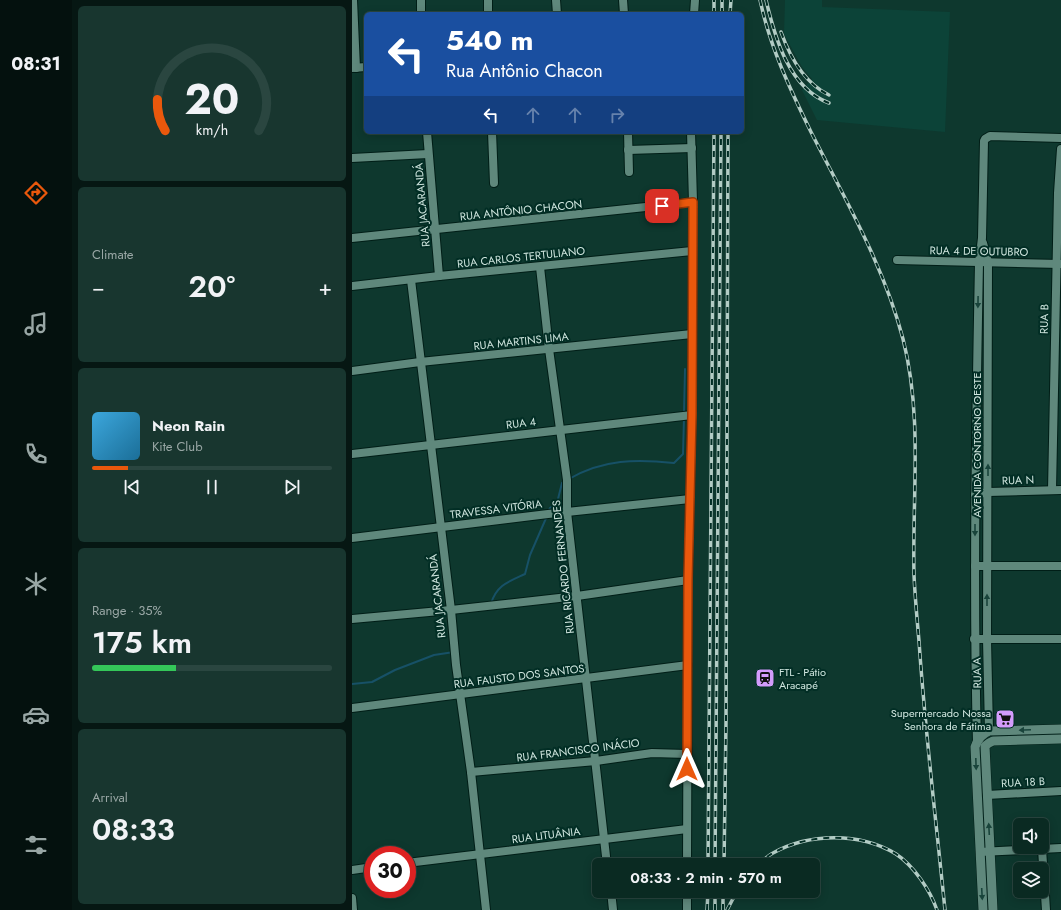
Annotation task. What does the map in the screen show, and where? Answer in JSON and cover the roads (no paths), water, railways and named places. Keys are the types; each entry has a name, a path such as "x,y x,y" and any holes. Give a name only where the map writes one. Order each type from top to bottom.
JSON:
{"street":[{"path":"353,0 354,68 364,67"},
{"path":"421,0 421,12"},
{"path":"488,0 488,12"},
{"path":"556,0 557,12"},
{"path":"623,0 624,12"},
{"path":"694,12 695,0"},
{"name":"RUA JACARANDÁ","path":"427,134 439,276"},
{"path":"492,134 494,183"},
{"path":"628,134 629,172"},
{"path":"687,858 688,580 692,415 692,134"},
{"name":"AVENIDA CONTORNO OESTE","path":"977,743 974,639 975,495 979,263 982,238 985,139 990,136 1061,138"},
{"path":"628,150 692,148"},
{"name":"RUA B","path":"1052,490 1059,264 1058,193 1061,148"},
{"path":"352,158 428,154"},
{"name":"RUA ANTÔNIO CHACON","path":"352,238 693,202"},
{"name":"AVENIDA CONTORNO OESTE","path":"982,238 988,262 987,639"},
{"name":"RUA CARLOS TERTULIANO","path":"352,286 692,250"},
{"name":"RUA 4 DE OUTUBRO","path":"897,260 1059,264"},
{"name":"RUA RICARDO FERNANDES","path":"540,266 549,349 567,480 567,512 606,858"},
{"name":"RUA JACARANDÁ","path":"411,280 460,694 471,772 486,910"},
{"name":"RUA MARTINS LIMA","path":"352,371 420,362 692,334"},
{"path":"977,368 988,368"},
{"name":"RUA 4","path":"352,454 692,415"},
{"name":"RUA N","path":"975,495 988,492 1061,490"},
{"name":"TRAVESSA VITÓRIA","path":"352,538 690,499"},
{"path":"975,566 1061,566"},
{"path":"352,619 577,596 688,580"},
{"path":"974,639 1061,639"},
{"name":"RUA A","path":"987,639 989,731"},
{"name":"RUA FAUSTO DOS SANTOS","path":"352,708 688,665"},
{"path":"975,667 988,667"},
{"path":"975,685 988,685"},
{"path":"983,910 975,747 982,735 989,731 1061,729"},
{"path":"993,910 985,746 993,742 1061,739"},
{"name":"RUA FRANCISCO INÁCIO","path":"471,772 596,761 652,753 687,754"},
{"name":"RUA 18 B","path":"987,796 1061,791"},
{"name":"RUA LITUÂNIA","path":"416,862 687,830"},
{"path":"1049,849 1061,848"},
{"path":"980,852 1013,851"},
{"path":"1042,854 1046,910"},
{"path":"352,870 364,868"},
{"path":"352,898 353,910"},
{"path":"612,898 613,910"},
{"path":"687,898 687,910"}],"waterway":[{"path":"684,413 685,369"},
{"path":"569,479 582,472 607,464 620,462 647,461 674,463 683,454 684,418"},
{"path":"548,512 550,508 557,503 562,483 564,482"},
{"path":"491,604 496,592 504,584 525,574 530,555 547,516"},
{"path":"352,684 372,682 395,670 434,655 454,652"}],"railway":[{"path":"714,0 714,12"},
{"path":"722,0 722,12"},
{"path":"730,12 731,0"},
{"path":"760,0 769,34 788,84 875,259 895,312 903,339 909,368 915,427 915,592 927,742 945,910"},
{"path":"766,0 779,45 794,74 815,96 829,103"},
{"path":"781,32 789,51 805,76 812,84 829,95"},
{"path":"708,858 714,134"},
{"path":"715,858 721,134"},
{"path":"724,858 728,134"},
{"path":"766,858 787,846 818,839 851,839 867,842 882,847 903,859 921,879 937,910"},
{"path":"707,910 708,898"},
{"path":"715,898 715,910"},
{"path":"723,898 723,910"},
{"path":"727,910 733,898"}],"place":[{"name":"FTL - Pátio Aracapé","path":"765,678"},
{"name":"Supermercado Nossa Senhora de Fátima","path":"1005,719"}]}
